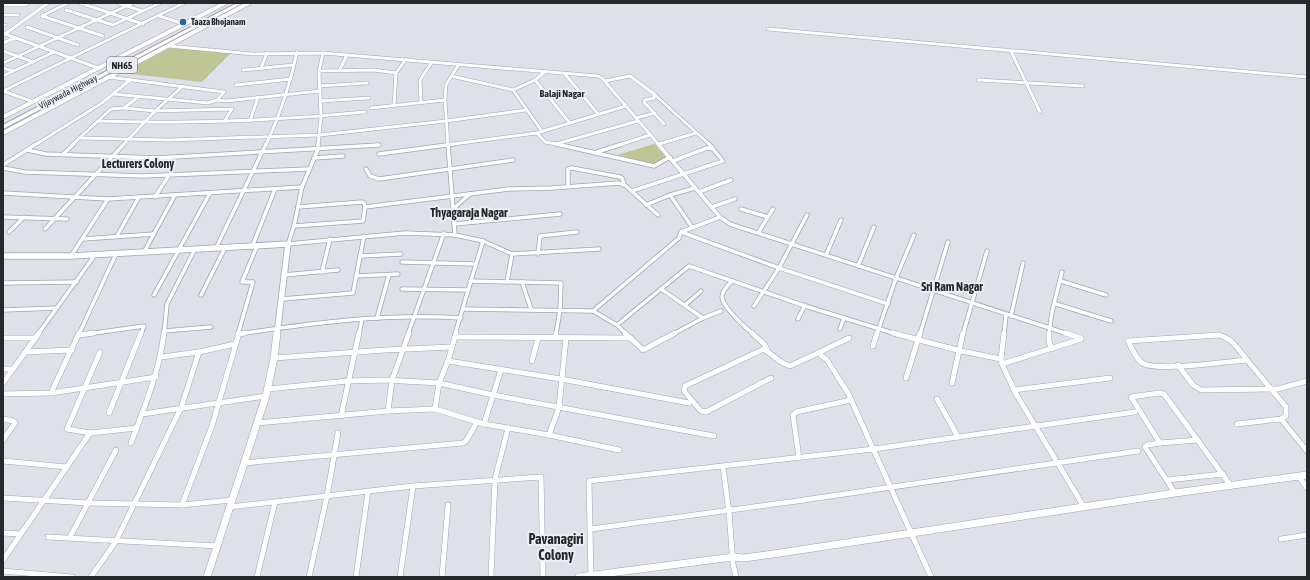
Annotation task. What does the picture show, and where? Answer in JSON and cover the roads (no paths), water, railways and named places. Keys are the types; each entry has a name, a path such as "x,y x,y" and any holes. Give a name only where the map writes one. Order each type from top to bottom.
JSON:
{"highway":[{"name":"Vijaywada Highway","path":"3,127 67,90 231,3"},
{"name":"Vijaywada Highway","path":"3,120 67,90 241,3"}],"street":[{"path":"5,5 26,5 28,3"},
{"path":"48,3 5,34 98,68"},
{"path":"68,3 42,16 103,36"},
{"path":"80,3 143,24"},
{"path":"118,3 142,11"},
{"path":"3,63 133,3"},
{"path":"66,10 113,25 160,3"},
{"path":"3,91 184,3"},
{"path":"3,117 31,101 225,3"},
{"path":"3,133 249,3"},
{"path":"3,15 18,15"},
{"path":"159,16 184,24"},
{"path":"27,27 78,46"},
{"path":"768,29 1307,77"},
{"path":"3,43 15,38"},
{"path":"169,46 253,54 296,52 323,53 598,76 605,81 720,217 730,224 1081,338 1052,349 1001,361 958,351 879,329 689,266 617,325"},
{"path":"3,51 33,62"},
{"path":"1012,51 1040,112"},
{"path":"3,76 54,52"},
{"path":"216,248 242,191 278,120 291,79 296,52"},
{"path":"261,68 267,53"},
{"path":"207,577 267,392 274,358 288,244 294,226 302,187 318,149 321,117 319,71 323,53"},
{"path":"339,71 347,55"},
{"path":"394,105 396,73 406,59"},
{"path":"421,103 420,80 432,62"},
{"path":"454,235 454,208 445,100 446,85 459,64"},
{"path":"243,70 293,65"},
{"path":"3,68 14,71"},
{"path":"319,71 381,70 396,73"},
{"path":"451,76 513,90 535,80 545,72"},
{"path":"564,73 598,114"},
{"path":"605,81 630,76 654,94 713,149 722,161 632,191"},
{"path":"108,77 224,92 217,100"},
{"path":"236,85 291,79"},
{"path":"3,167 113,94 130,80"},
{"path":"535,80 569,122"},
{"path":"978,80 1083,86"},
{"path":"319,86 367,84"},
{"path":"45,229 143,123 183,86"},
{"path":"513,90 541,130"},
{"path":"3,91 31,101"},
{"path":"113,94 208,103 217,100 226,101 320,91"},
{"path":"654,94 654,98 645,100 644,102 664,124"},
{"path":"124,108 138,97"},
{"path":"250,121 258,97"},
{"path":"320,101 369,98"},
{"path":"371,108 445,100"},
{"path":"378,154 537,133 541,130 626,106"},
{"path":"63,154 112,108 155,111 232,109 224,122"},
{"path":"79,138 168,140 320,135 446,121 526,110"},
{"path":"98,121 143,123 224,122 321,117 365,112"},
{"path":"556,144 655,114"},
{"path":"537,133 545,142 596,152 654,166 707,148 713,149"},
{"path":"659,144 696,133"},
{"path":"596,152 650,135"},
{"path":"27,150 46,154 157,158 379,145"},
{"path":"314,158 343,156"},
{"path":"366,169 370,176 379,179 513,160"},
{"path":"3,167 25,172 143,176 309,169"},
{"path":"568,186 568,169 572,168 620,177 622,178 624,184 658,215"},
{"path":"155,196 169,175"},
{"path":"699,192 731,180"},
{"path":"365,207 509,189 619,183 624,184"},
{"path":"3,193 108,199 302,187"},
{"path":"646,205 670,195 695,188"},
{"path":"182,504 212,426 253,282 242,282 275,189"},
{"path":"154,295 210,193"},
{"path":"454,208 470,194"},
{"path":"144,252 175,195"},
{"path":"670,195 692,227"},
{"path":"117,236 139,198"},
{"path":"71,256 108,199"},
{"path":"712,207 735,199"},
{"path":"294,226 363,221 365,207 362,202 298,207"},
{"path":"741,209 768,217"},
{"path":"758,233 773,209"},
{"path":"454,224 560,214"},
{"path":"754,306 779,268 807,215"},
{"path":"3,217 67,219"},
{"path":"9,232 24,217"},
{"path":"593,311 679,238 682,232 720,217"},
{"path":"826,255 841,220"},
{"path":"858,266 874,227"},
{"path":"3,256 71,256 254,247 405,232 444,233 454,235 483,241 512,254 538,254 599,249"},
{"path":"538,254 540,236 577,232"},
{"path":"682,232 779,268 888,304"},
{"path":"388,411 392,380 416,316 432,264 444,233"},
{"path":"83,239 154,234"},
{"path":"873,346 896,278 914,235"},
{"path":"282,299 353,293 364,236"},
{"path":"322,272 330,239"},
{"path":"435,409 439,383 448,361 470,281 483,241"},
{"path":"906,378 948,242"},
{"path":"201,294 225,248"},
{"path":"132,443 156,377 161,357 167,304 195,249"},
{"path":"952,383 970,303 987,252"},
{"path":"51,393 116,254"},
{"path":"360,256 401,254"},
{"path":"507,282 512,254"},
{"path":"3,384 95,255"},
{"path":"402,262 475,264"},
{"path":"1022,263 1008,315 1001,361 1014,390 1084,508"},
{"path":"284,275 338,270"},
{"path":"1052,349 1049,345 1049,328 1056,304 1062,272"},
{"path":"356,276 398,274"},
{"path":"377,318 389,275"},
{"path":"470,281 561,283 560,310 555,338"},
{"path":"732,281 723,291 722,298 726,307 784,366 790,367 849,338"},
{"path":"1061,281 1106,295"},
{"path":"3,283 77,282"},
{"path":"522,282 531,309"},
{"path":"402,289 468,290"},
{"path":"661,289 703,318"},
{"path":"685,305 701,291"},
{"path":"1056,304 1110,321"},
{"path":"798,319 805,305"},
{"path":"3,310 57,308"},
{"path":"463,309 593,311 617,325 643,350 703,318 721,311"},
{"path":"238,334 362,319 416,316 461,318"},
{"path":"840,329 844,318"},
{"path":"341,416 362,319"},
{"path":"79,335 144,326 110,413"},
{"path":"164,331 211,327"},
{"path":"1236,424 1281,419 1286,416 1286,407 1247,360 1231,341 1225,336 1218,335 1128,341 1141,362 1150,366 1247,360"},
{"path":"455,337 631,338"},
{"path":"3,338 35,338"},
{"path":"532,361 538,338"},
{"path":"549,435 559,407 566,338"},
{"path":"161,357 199,352 235,344"},
{"path":"274,358 355,350 451,347"},
{"path":"767,350 764,349 685,386 684,391 701,412 706,412 771,378"},
{"path":"26,352 72,350"},
{"path":"100,352 86,388 67,429 90,433 137,428"},
{"path":"91,577 116,541 181,408 199,352"},
{"path":"818,353 824,356 835,371 851,400 931,577"},
{"path":"448,361 561,379 689,403"},
{"path":"1178,365 1193,385 1200,390 1272,390 1307,381"},
{"path":"3,369 13,369"},
{"path":"484,424 501,370"},
{"path":"3,394 51,393 156,377"},
{"path":"1014,390 1110,378"},
{"path":"142,414 218,403 267,392 348,381 392,380 439,383 493,395 714,436"},
{"path":"1160,443 1131,397 1159,393 1164,394 1231,486"},
{"path":"937,399 958,437"},
{"path":"799,458 793,415 796,412 851,400"},
{"path":"257,423 388,411 435,409 484,424 549,435 619,450"},
{"path":"591,576 589,481 874,449 1134,412"},
{"path":"3,419 13,421 15,423 3,440"},
{"path":"1281,419 1307,451"},
{"path":"244,463 463,443 466,441 477,422"},
{"path":"491,577 495,479 508,428"},
{"path":"3,560 90,433"},
{"path":"309,577 327,496 338,433"},
{"path":"1175,493 1145,447 1146,445 1160,443 1198,440"},
{"path":"70,538 90,503 116,450"},
{"path":"591,529 729,512 1138,451"},
{"path":"3,461 67,467"},
{"path":"723,467 736,577"},
{"path":"1167,480 1223,474"},
{"path":"579,577 733,557 744,558 1084,508 1175,493 1303,476 1307,488"},
{"path":"3,498 90,503 230,504 275,502 413,486 495,479 541,477 543,577"},
{"path":"400,577 413,486"},
{"path":"356,577 368,491"},
{"path":"257,577 275,502"},
{"path":"442,577 448,505"},
{"path":"3,533 21,534"},
{"path":"1281,539 1307,535"},
{"path":"48,537 217,546"},
{"path":"3,571 72,577"}],"place":[{"name":"Taaza Bhojanam","path":"183,22"}],"district":[{"name":"Balaji Nagar","path":"562,93"},
{"name":"Lecturers Colony","path":"138,164"},
{"name":"Thyagaraja Nagar","path":"469,213"},
{"name":"Sri Ram Nagar","path":"952,287"},
{"name":"Pavanagiri Colony","path":"556,548"}]}
